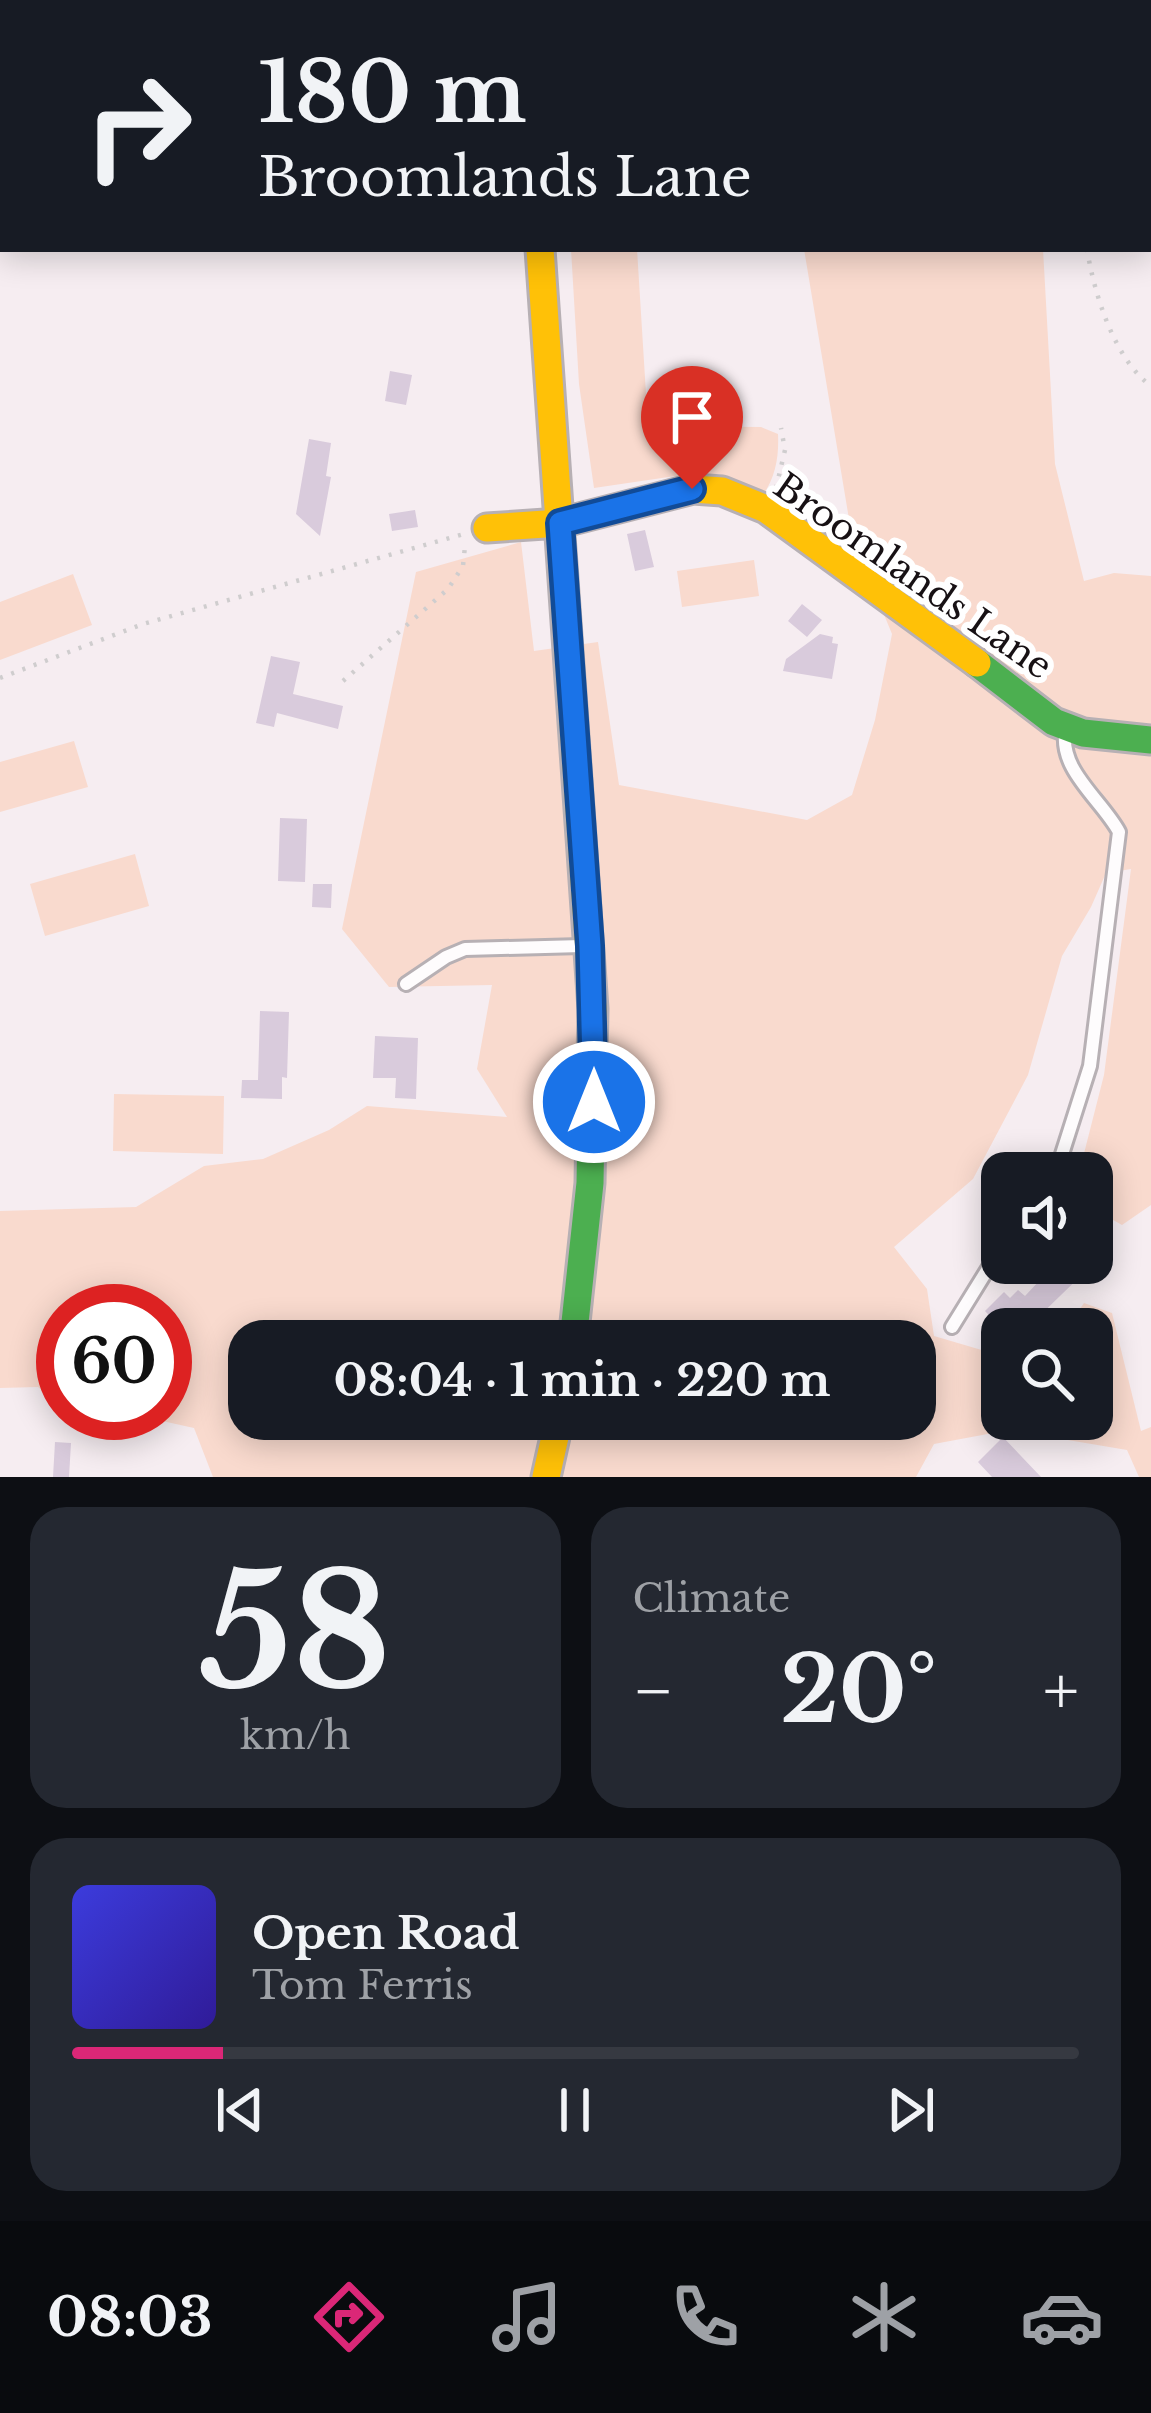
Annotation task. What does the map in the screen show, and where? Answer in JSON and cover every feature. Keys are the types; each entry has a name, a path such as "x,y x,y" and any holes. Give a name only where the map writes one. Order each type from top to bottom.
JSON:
{"main road":[{"path":"540,252 590,946 593,1139 576,1320"},
{"name":"Broomlands Lane","path":"487,528 560,523 692,489 722,491 766,509 1066,728 1151,740"},
{"path":"546,1477 554,1440"}],"lane":[{"path":"1062,1152 1090,1066 1119,832 1073,768 1063,737 1066,728"},
{"path":"406,984 465,949 590,946"},
{"path":"952,1327 981,1280"}],"path":[{"path":"1088,252 1094,292 1135,374 1151,386"},
{"path":"766,509 780,481 781,428"},
{"path":"0,678 143,624 464,535 463,566 448,589 343,680"}],"shaded area":[{"path":"571,252 637,252 648,426 761,427 778,434 771,481 763,495 719,474 594,488 579,384"},
{"path":"804,252 1043,252 1055,464 1084,581 1114,573 1151,576 1151,1205 1122,1225 1113,1220 1113,1152 1084,1152 1104,1075 1131,869 1106,873 1062,956 1028,1075 987,1152 981,1152 973,1179 894,1247 927,1289 932,1320 228,1320 228,1440 936,1440 936,1337 981,1350 981,1435 934,1444 916,1477 213,1477 192,1428 192,1284 36,1284 36,1387 0,1388 0,1211 136,1207 204,1166 263,1159 329,1130 367,1106 507,1117 477,1069 492,985 389,987 342,929 416,572 521,542 534,651 598,642 619,785 807,820 852,795 875,720 892,634 852,537"},
{"path":"754,560 759,596 682,607 677,571"},
{"path":"73,574 92,625 0,660 0,602"},
{"path":"74,741 88,787 0,812 0,762"},
{"path":"135,854 149,906 45,936 30,884"},
{"path":"114,1094 224,1096 223,1154 113,1151"},
{"path":"1113,1317 1141,1431 1151,1427 1151,1477 1139,1477 1127,1450 1068,1440 1113,1440"}],"building":[{"path":"390,371 412,375 406,405 385,401"},
{"path":"309,439 331,443 326,476 331,477 320,536 296,514"},
{"path":"415,510 418,527 392,531 389,514"},
{"path":"645,530 654,567 635,571 627,534"},
{"path":"802,604 822,620 807,637 788,621"},
{"path":"820,634 833,637 832,643 838,644 832,679 783,671 786,659"},
{"path":"271,656 300,662 293,694 343,706 338,729 277,713 274,727 256,723"},
{"path":"280,818 307,819 305,882 278,881"},
{"path":"313,884 332,884 331,908 312,907"},
{"path":"260,1011 289,1012 282,1099 241,1098 242,1080 258,1080"},
{"path":"375,1036 418,1038 416,1099 395,1098 396,1078 373,1078"},
{"path":"1036,1284 1072,1284 1048,1308 988,1308 1004,1292 1010,1298 1018,1290 1025,1296"},
{"path":"1000,1440 1006,1440 1041,1477 992,1477 978,1462"},
{"path":"55,1442 71,1443 69,1477 53,1477"}],"traffic: fast":[{"path":"977,663 1054,722 1083,733 1151,740"},
{"path":"575,1320 590,1183 592,1059"}],"traffic: slow":[{"path":"540,252 593,1009 592,1059"},
{"path":"487,528 560,523 693,489 722,491 766,509 977,663"},
{"path":"546,1477 554,1440"}],"route":[{"path":"594,1102 590,946 560,523 692,489"}]}
